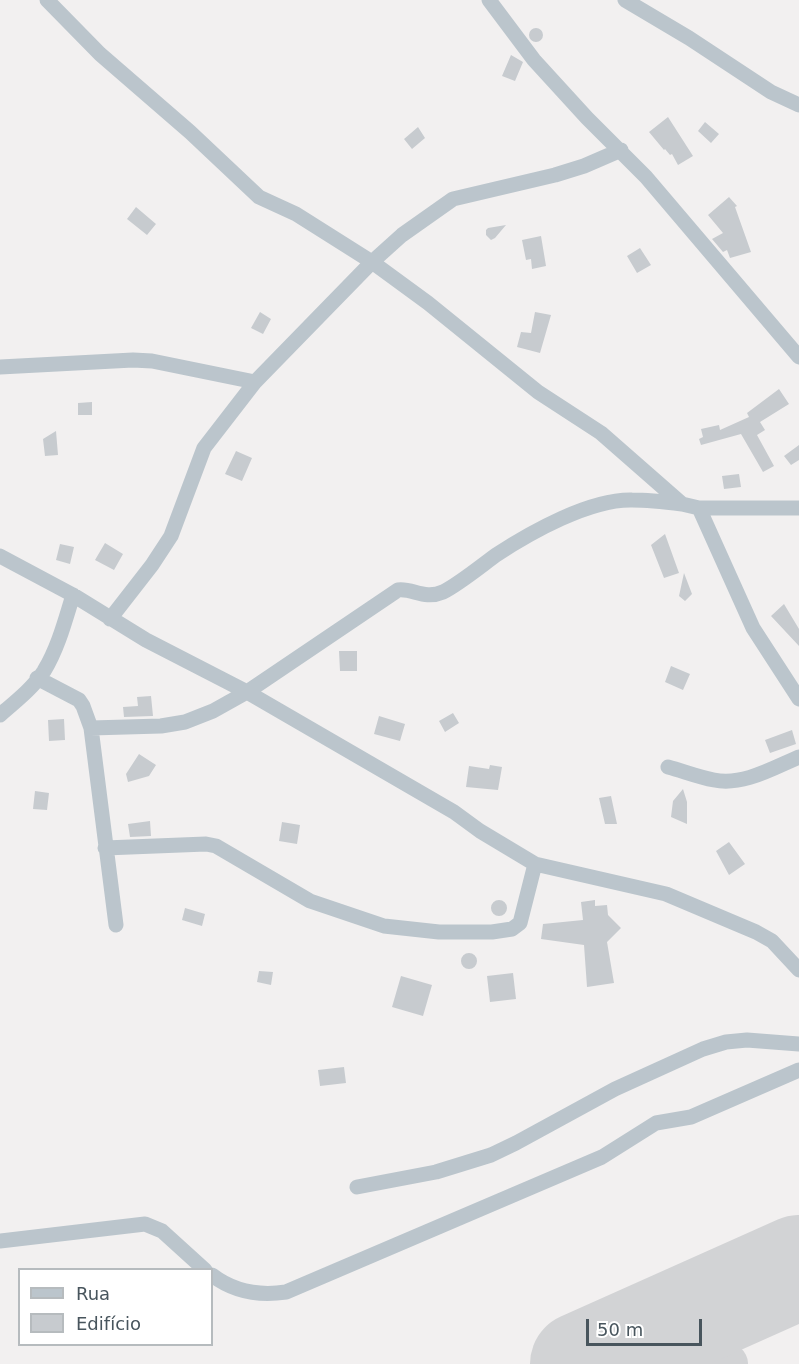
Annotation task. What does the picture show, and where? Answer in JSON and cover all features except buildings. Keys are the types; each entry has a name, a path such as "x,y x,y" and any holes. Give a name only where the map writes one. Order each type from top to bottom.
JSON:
{"street":[{"path":"47,0 100,54 190,132 259,197 296,214 372,262 428,303 537,392 601,433 682,504"},
{"path":"489,0 534,60 587,118 646,177 799,357"},
{"path":"625,0 689,38 771,92 799,105"},
{"path":"110,619 152,565 171,536 204,448 255,382 372,262 402,235 453,199 565,172 621,150"},
{"path":"0,367 152,361 255,382"},
{"path":"91,728 161,726 185,722 213,711 247,692 398,590 404,589 419,595 442,592 533,531 579,512 614,501 682,504 699,508 799,508"},
{"path":"699,508 753,628 799,699"},
{"path":"0,556 73,595 146,640 247,692 454,812 480,831 535,864 666,894 756,932 771,941 799,970"},
{"path":"0,715 26,693 44,671 61,634 73,595"},
{"path":"37,678 79,700 91,728 116,925"},
{"path":"668,766 715,781 733,781 748,778 799,757"},
{"path":"105,848 206,844 216,846 310,901 384,926 439,932 492,932 517,926 520,923 535,864"},
{"path":"357,1187 436,1172 491,1155 615,1089 703,1049 726,1042 747,1040 799,1044"},
{"path":"213,1276 240,1290 266,1295 286,1292 602,1157 656,1123 691,1117 799,1070"},
{"path":"0,1241 145,1224 162,1232 204,1268"}],"taxiway":[{"path":"640,1338 669,1344 727,1364"}],"runway":[{"path":"582,1364 799,1267"}]}
